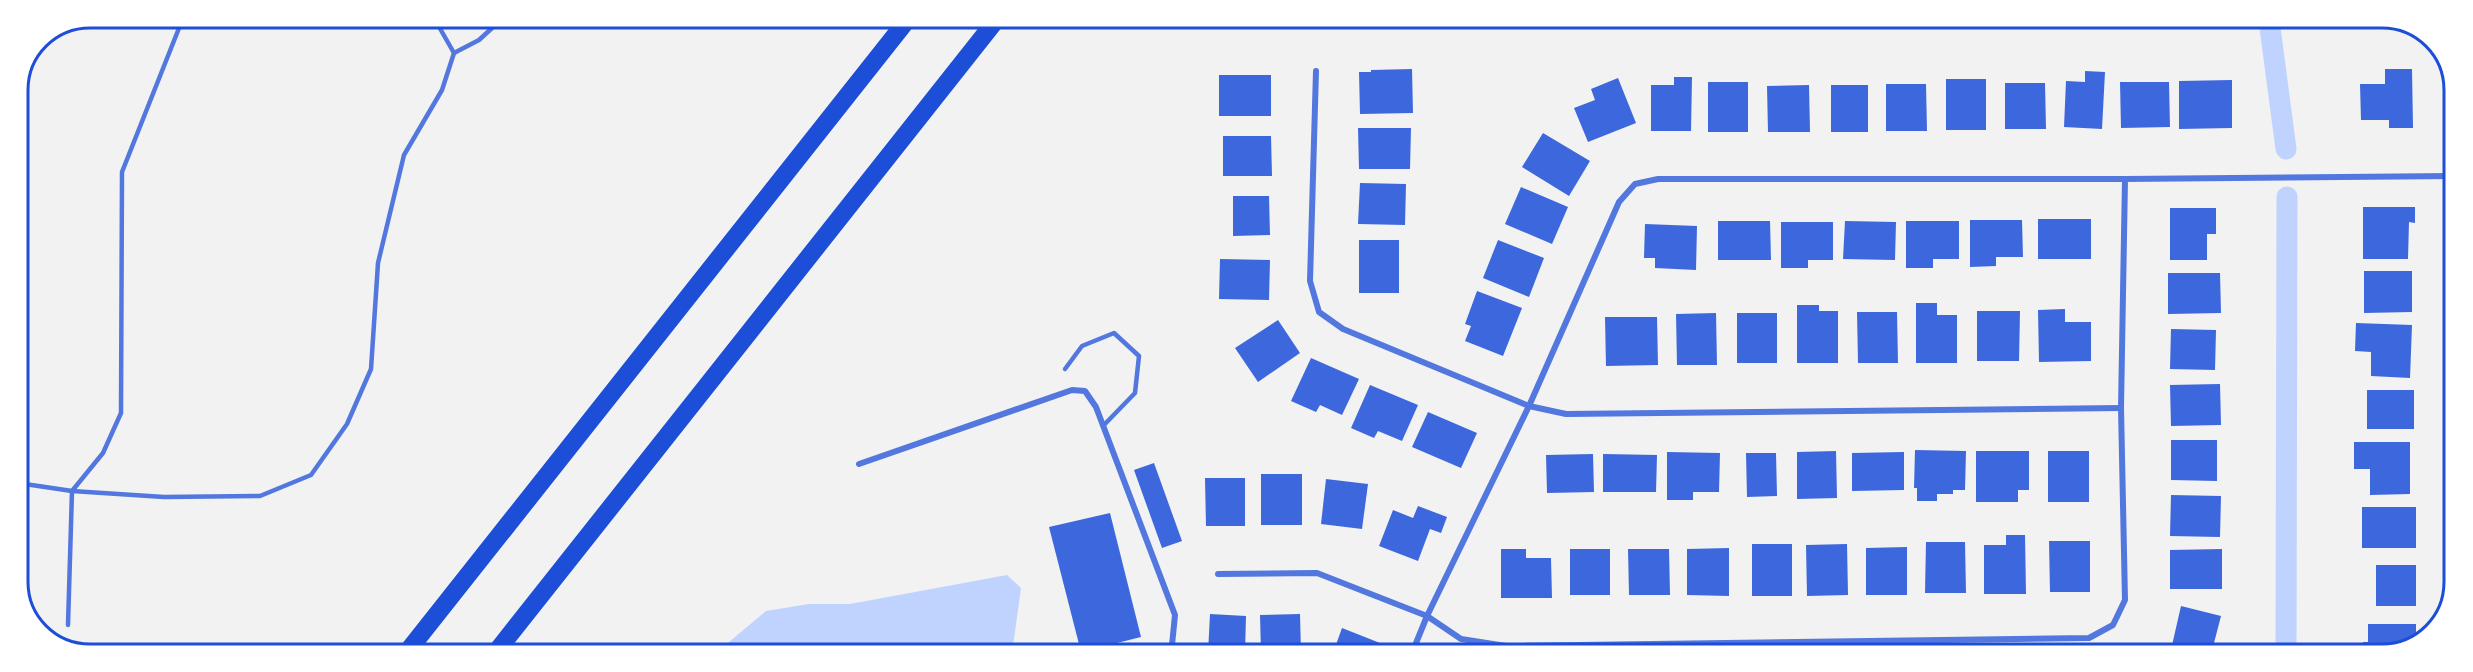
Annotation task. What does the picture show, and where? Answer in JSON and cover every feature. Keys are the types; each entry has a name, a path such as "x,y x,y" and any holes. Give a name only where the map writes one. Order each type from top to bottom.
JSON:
{"highway":[{"path":"414,644 901,28"},
{"path":"502,644 990,28"}],"street":[{"path":"1316,71 1310,281 1319,312 1343,329 1529,406 1566,414 2121,408"},
{"path":"1416,644 1529,406 1619,202 1635,184 1658,179 2444,176"},
{"path":"1652,644 2090,638 2113,625 2125,600 2121,408 2126,179"},
{"path":"859,464 1072,390 1085,392 1096,407 1175,615 1172,644"},
{"path":"1218,574 1317,573 1427,616 1461,639 1493,644"}],"lane":[{"path":"68,625 72,491 103,453 121,413 122,172 179,28"},
{"path":"440,28 454,53"},
{"path":"29,485 72,491 164,496 260,496 311,475 347,424 371,369 378,263 404,155 442,90 454,53 479,40 492,28"},
{"path":"1065,369 1082,346 1114,333 1139,356 1135,393 1103,426"}],"water":[{"path":"1007,575 1021,588 1013,644 727,644 766,611 809,604 850,604"}],"building":[{"path":"1412,69 1413,113 1360,114 1359,72"},
{"path":"2385,69 2412,69 2413,128 2389,128 2389,120 2361,120 2360,84 2385,84"},
{"path":"2085,71 2105,72 2102,129 2064,127 2066,81 2085,82"},
{"path":"1219,75 1271,75 1271,116 1219,116"},
{"path":"1674,77 1692,77 1691,131 1651,131 1651,85 1674,85"},
{"path":"1618,78 1636,123 1588,142 1574,108 1595,100 1591,89"},
{"path":"1946,79 1986,79 1986,130 1946,130"},
{"path":"2232,80 2232,128 2179,129 2179,81"},
{"path":"1708,82 1748,82 1748,132 1708,132"},
{"path":"2120,82 2169,82 2170,127 2121,128"},
{"path":"2005,83 2045,83 2046,129 2005,129"},
{"path":"1886,84 1926,84 1927,131 1886,131"},
{"path":"1809,85 1810,132 1768,132 1767,86"},
{"path":"1831,85 1868,85 1868,132 1831,132"},
{"path":"1358,128 1411,128 1410,169 1359,169"},
{"path":"1543,133 1590,161 1569,196 1522,167"},
{"path":"1223,136 1271,136 1272,176 1223,176"},
{"path":"1360,183 1406,184 1405,225 1358,224"},
{"path":"1521,187 1568,207 1552,244 1505,224"},
{"path":"1233,196 1269,196 1270,235 1233,236"},
{"path":"2363,207 2415,207 2415,223 2409,222 2408,259 2363,259"},
{"path":"2170,208 2216,208 2216,234 2207,234 2207,260 2170,260"},
{"path":"2038,219 2091,219 2091,259 2038,259"},
{"path":"1970,220 2022,220 2023,257 1996,257 1996,266 1970,267"},
{"path":"1718,221 1770,221 1771,260 1718,260"},
{"path":"1845,221 1896,222 1895,260 1843,259"},
{"path":"1906,221 1959,221 1959,259 1933,259 1933,268 1906,268"},
{"path":"1781,222 1833,222 1833,260 1808,260 1808,268 1781,268"},
{"path":"1645,224 1697,226 1696,270 1655,268 1655,258 1644,258"},
{"path":"1359,240 1399,240 1399,293 1359,293"},
{"path":"1498,240 1544,258 1529,297 1483,278"},
{"path":"1220,259 1270,260 1269,300 1219,299"},
{"path":"2364,271 2412,271 2412,312 2364,313"},
{"path":"2168,273 2220,273 2221,313 2168,314"},
{"path":"1477,291 1522,308 1503,356 1465,341 1471,326 1465,324"},
{"path":"1916,303 1937,303 1937,315 1957,315 1957,363 1916,363"},
{"path":"1797,305 1819,305 1819,311 1838,311 1838,363 1797,363"},
{"path":"2065,309 2065,322 2091,322 2091,361 2039,362 2038,310"},
{"path":"1977,311 2020,311 2019,361 1977,361"},
{"path":"1857,312 1897,312 1898,363 1858,363"},
{"path":"1716,313 1717,365 1677,365 1676,314"},
{"path":"1737,313 1777,313 1777,363 1737,363"},
{"path":"1605,317 1657,317 1658,365 1606,366"},
{"path":"1278,320 1300,353 1258,382 1235,348"},
{"path":"2356,323 2412,325 2410,378 2371,376 2371,352 2355,351"},
{"path":"2171,329 2216,330 2215,370 2170,369"},
{"path":"1311,358 1359,379 1342,415 1320,405 1316,412 1291,401"},
{"path":"2220,384 2221,425 2171,426 2170,385"},
{"path":"1370,385 1418,405 1402,441 1378,431 1374,438 1351,428"},
{"path":"2367,390 2414,390 2414,429 2367,429"},
{"path":"1428,412 1477,433 1461,468 1412,447"},
{"path":"2171,440 2217,440 2217,481 2171,480"},
{"path":"2354,442 2410,442 2410,494 2370,495 2370,469 2354,469"},
{"path":"1915,450 1966,451 1965,490 1953,490 1953,494 1937,494 1937,501 1917,501 1917,488 1914,488"},
{"path":"1836,451 1837,498 1797,499 1797,452"},
{"path":"1976,451 2029,451 2029,490 2018,490 2018,502 1976,502"},
{"path":"2048,451 2089,451 2089,502 2048,502"},
{"path":"1667,452 1720,453 1719,492 1693,492 1693,500 1667,500"},
{"path":"1904,452 1904,490 1852,491 1852,453"},
{"path":"1746,453 1776,453 1777,496 1747,497"},
{"path":"1593,454 1594,492 1547,493 1546,455"},
{"path":"1603,454 1657,455 1656,492 1603,492"},
{"path":"1154,463 1182,541 1162,548 1134,470"},
{"path":"1261,474 1302,474 1302,525 1261,525"},
{"path":"1205,478 1245,478 1245,526 1206,526"},
{"path":"1326,479 1368,484 1362,529 1321,524"},
{"path":"2171,495 2221,496 2220,537 2170,536"},
{"path":"1418,506 1447,517 1441,533 1430,529 1418,561 1379,546 1393,510 1413,518"},
{"path":"2362,507 2416,507 2416,548 2362,548"},
{"path":"1110,513 1141,637 1113,644 1079,644 1049,527"},
{"path":"2006,535 2025,535 2026,594 1984,594 1984,545 2006,545"},
{"path":"2049,541 2090,541 2090,592 2050,592"},
{"path":"1926,542 1965,542 1966,593 1925,593"},
{"path":"1752,544 1792,544 1792,596 1752,596"},
{"path":"1847,544 1848,595 1807,596 1806,545"},
{"path":"1907,547 1907,595 1866,595 1866,548"},
{"path":"1729,548 1729,596 1687,595 1687,549"},
{"path":"1501,549 1526,549 1526,558 1551,558 1552,598 1501,598"},
{"path":"1570,549 1610,549 1610,595 1570,595"},
{"path":"1628,549 1669,549 1670,595 1629,595"},
{"path":"2222,549 2222,589 2170,589 2170,550"},
{"path":"2376,565 2416,565 2416,606 2376,606"},
{"path":"2181,606 2221,616 2214,643 2216,644 2172,644"},
{"path":"1210,614 1246,616 1245,644 1208,644"},
{"path":"1300,614 1301,644 1261,644 1260,615"},
{"path":"2368,624 2416,624 2416,633 2403,640 2383,644 2363,644 2363,642 2368,642"},
{"path":"1342,628 1380,643 1380,644 1336,644"}],"waterway":[{"path":"2270,28 2286,149"},
{"path":"2286,644 2287,197"}]}
